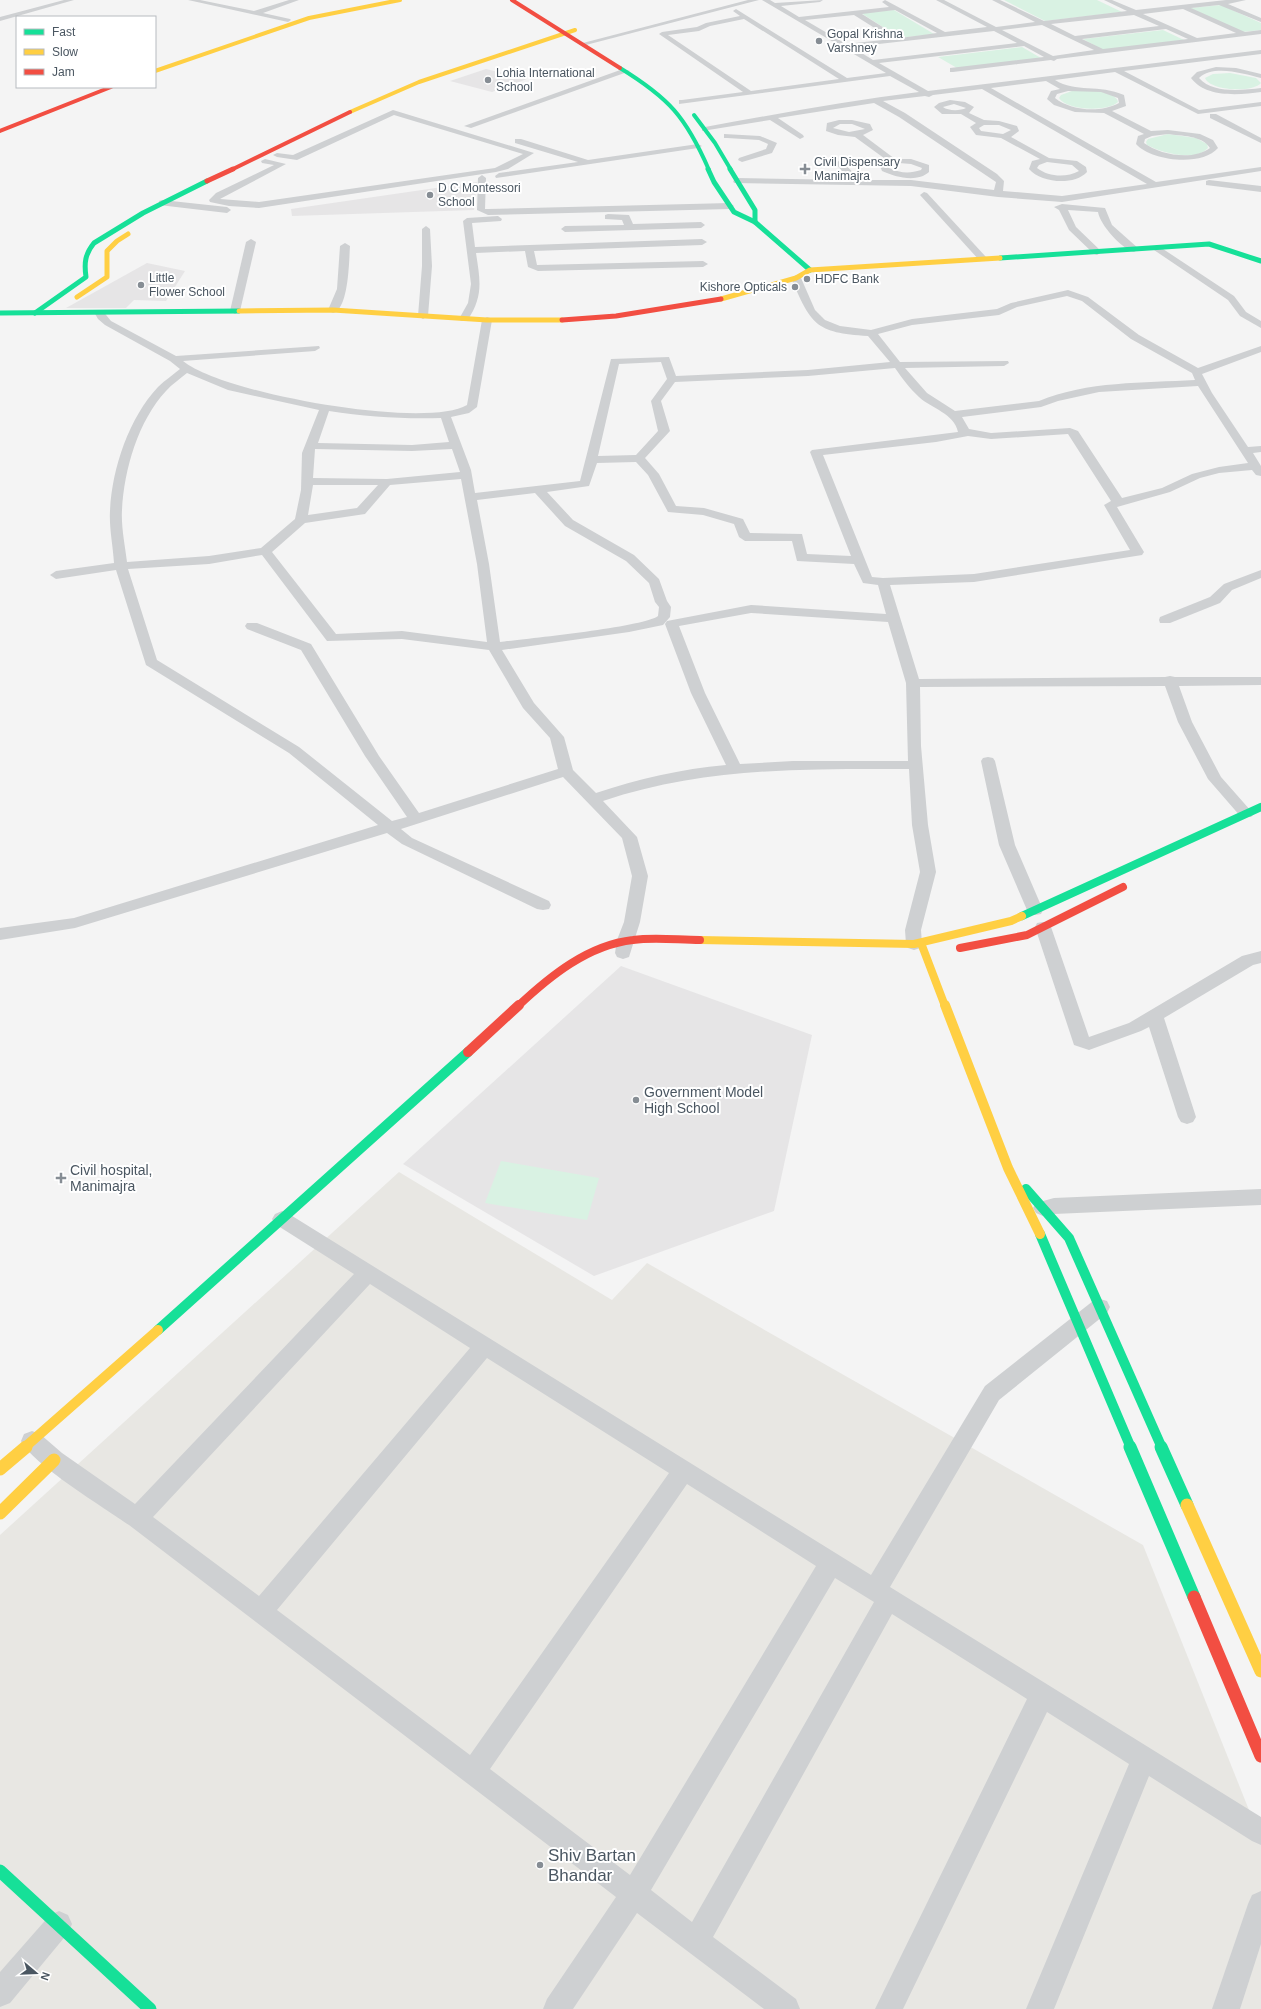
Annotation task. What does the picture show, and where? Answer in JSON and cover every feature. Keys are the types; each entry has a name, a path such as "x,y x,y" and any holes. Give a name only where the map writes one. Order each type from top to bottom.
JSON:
{"street":[{"path":"0,19 71,0"},
{"path":"191,0 288,20"},
{"path":"255,13 296,0"},
{"path":"156,66 288,20 384,0"},
{"path":"156,71 294,23 331,13 400,0"},
{"path":"512,0 575,36 592,41 658,82"},
{"path":"525,0 648,85 675,109 698,146 726,181 755,210 755,222"},
{"path":"592,41 756,0"},
{"path":"765,0 943,104 962,104 970,107 967,111 962,112 983,123 1004,124 1014,128 1015,131 1002,136 986,135 975,130 974,128 983,123"},
{"path":"774,5 820,0"},
{"path":"881,0 945,35"},
{"path":"995,0 1103,52"},
{"path":"1107,0 1231,56"},
{"path":"1168,0 1244,34"},
{"path":"845,46 1243,0"},
{"path":"941,1 958,1"},
{"path":"941,1 1084,74"},
{"path":"1220,2 1261,20"},
{"path":"729,7 845,80"},
{"path":"797,19 896,8"},
{"path":"854,12 899,40"},
{"path":"746,17 708,24 699,29 662,34 750,93"},
{"path":"1074,38 1167,27"},
{"path":"946,67 1053,58 1261,32"},
{"path":"35,313 86,277 85,263 88,249 102,238 162,203 330,121 431,80 575,36"},
{"path":"872,62 1025,44"},
{"path":"690,132 875,100 1260,53"},
{"path":"927,56 1155,185"},
{"path":"1191,61 1210,71"},
{"path":"1134,68 1147,75"},
{"path":"1116,70 1194,111 1261,104"},
{"path":"468,126 626,71"},
{"path":"1261,76 1238,71 1210,71 1197,75 1195,78 1197,82 1210,88 1220,90 1257,91 1261,95"},
{"path":"679,99 750,93 887,75"},
{"path":"1048,79 1067,89"},
{"path":"166,213 265,161 431,80"},
{"path":"0,126 95,88"},
{"path":"0,131 108,88"},
{"path":"1067,89 1097,89 1115,94 1123,100 1123,104 1105,110 1075,109 1059,105 1051,99 1054,93 1067,89"},
{"path":"679,99 705,129 726,181 730,206 734,212 755,222 810,270"},
{"path":"875,100 902,115 1000,180 998,194"},
{"path":"386,102 591,162"},
{"path":"1200,102 1213,109"},
{"path":"828,108 845,122"},
{"path":"1105,110 1150,134"},
{"path":"393,112 530,153 505,168 496,170 283,202 252,206 214,200 219,195 294,158 393,112"},
{"path":"1261,132 1227,115 1213,117 1261,141"},
{"path":"771,117 800,137"},
{"path":"845,122 858,122 869,128 866,132 856,134 843,134 829,129 829,127 834,123 845,122"},
{"path":"721,126 756,182"},
{"path":"1168,132 1188,134 1204,138 1213,145 1214,148 1207,154 1191,156 1163,155 1148,150 1140,144 1139,141 1150,134 1168,132"},
{"path":"856,134 894,162"},
{"path":"727,136 760,138 773,143 769,151 742,159"},
{"path":"1002,136 1047,160"},
{"path":"162,203 233,211 263,211 698,146"},
{"path":"277,155 294,158"},
{"path":"1191,156 1223,175"},
{"path":"1047,160 1074,163 1083,169 1083,172 1072,177 1048,176 1033,169 1035,163 1047,160"},
{"path":"265,161 282,164"},
{"path":"914,175 925,172 926,167 917,162 894,162 884,166 885,169 896,174 914,175 930,181 936,186"},
{"path":"839,163 858,183"},
{"path":"726,181 911,183 998,194 1062,199 1261,169"},
{"path":"1246,172 1261,179"},
{"path":"1072,177 1098,194"},
{"path":"482,178 481,210 488,212 730,206"},
{"path":"1184,181 1261,189"},
{"path":"940,196 924,195 950,226 983,259"},
{"path":"1000,203 1102,210 1102,218 1134,249"},
{"path":"700,206 704,274"},
{"path":"1062,207 1072,228 1097,252"},
{"path":"464,319 473,302 476,284 467,221 623,216 628,218 629,227"},
{"path":"565,229 701,225"},
{"path":"423,316 427,266 426,229"},
{"path":"54,312 107,277 107,251 117,241 134,230"},
{"path":"235,311 251,242"},
{"path":"0,313 333,310 464,319 553,321 616,316 714,301 796,278 810,270 1209,244 1261,261"},
{"path":"333,310 342,289 345,246"},
{"path":"529,248 533,267 538,268 702,253"},
{"path":"471,250 529,248 702,253"},
{"path":"1157,248 1231,298 1243,314 1261,325"},
{"path":"796,278 811,311 828,326 847,331 871,333 912,322 999,312 1014,305 1068,292 1085,299 1135,337 1197,372 1201,383 1258,470"},
{"path":"99,312 101,317 108,323 174,360 186,369 232,388 325,409 368,414 407,416 446,415 465,411 472,407 487,320"},
{"path":"871,333 886,348 896,365 923,396 953,416 963,426 964,432"},
{"path":"174,360 315,348"},
{"path":"1197,372 1261,349"},
{"path":"470,496 585,484 615,361 665,359 672,379"},
{"path":"672,379 808,373 896,365 1004,363"},
{"path":"186,369 162,389 136,432 127,457 120,484 116,509 120,566 151,662 294,750 391,827 407,842 543,905"},
{"path":"592,460 640,458 664,431 656,401 672,379"},
{"path":"953,416 1041,404 1055,398 1099,389 1201,383"},
{"path":"301,520 307,481 308,453 325,409"},
{"path":"446,415 466,475 483,564 494,647 528,705 557,737 566,771 629,837 640,876 627,949"},
{"path":"1118,502 1074,433 1070,431 991,436 964,432 936,439 816,452 867,580 884,582 974,578 1138,552 1110,504 1118,502 1166,490 1196,476 1219,470 1258,470"},
{"path":"311,446 412,448 456,446"},
{"path":"1245,451 1261,449"},
{"path":"640,458 653,474 672,509 704,512 739,522 745,537 798,537 801,558 859,560"},
{"path":"307,481 387,482 466,475"},
{"path":"56,574 120,566 209,560 265,551 301,520 361,511 387,482"},
{"path":"265,551 332,638 402,635 494,647 629,628 658,622 664,617 665,607 660,602 655,582 630,558 569,523 538,489"},
{"path":"1165,620 1215,600 1228,587 1261,574"},
{"path":"884,582 913,683 915,765 920,825 928,872 913,930 1008,1168 1042,1239 1261,1756"},
{"path":"735,768 698,693 672,624 751,609 894,618"},
{"path":"252,626 306,647 372,756 416,820"},
{"path":"1170,680 1185,722 1215,779 1246,814"},
{"path":"913,683 1261,680"},
{"path":"988,761 1007,845 1035,910"},
{"path":"594,799 624,787 673,775 735,768 817,765 915,765"},
{"path":"0,934 75,923 416,820 566,771"},
{"path":"0,1469 552,977 583,955 700,939 922,950 1011,920 1035,910 1261,807"},
{"path":"949,950 1027,935 1134,881"},
{"path":"1043,927 1080,1041 1089,1044 1135,1027 1248,960 1261,957"},
{"path":"1154,1015 1188,1117"},
{"path":"1008,1168 1069,1238 1261,1671"},
{"path":"1043,1208 1054,1206 1261,1197"},
{"path":"282,1219 367,1274 1261,1832"},
{"path":"137,1518 367,1274"},
{"path":"696,1941 881,1595 992,1393 1100,1308"},
{"path":"261,1612 484,1346"},
{"path":"32,1441 54,1460 137,1518 786,2009"},
{"path":"0,1513 54,1460"},
{"path":"473,1772 683,1471"},
{"path":"557,2009 634,1894 831,1563"},
{"path":"889,2009 1042,1695"},
{"path":"1040,2009 1144,1759"},
{"path":"0,1871 150,2009"},
{"path":"1226,2009 1261,1904"},
{"path":"0,1993 59,1924"}],"shaded area":[{"name":"Lohia International School","path":"486,69 527,79 492,92 450,81"},
{"name":"D C Montessori School","path":"477,182 474,210 292,216 291,209"},
{"name":"Little Flower School","path":"147,263 185,271 166,301 134,300 126,308 66,308"},
{"name":"Government Model High School","path":"621,966 812,1035 774,1211 594,1276 403,1164"},
{"path":"399,1172 612,1300 647,1263 1143,1545 1261,1840 1261,2009 0,2009 0,1535"}],"green space":[{"path":"1004,0 1097,0 1122,12 1045,21"},
{"path":"1221,5 1261,23 1261,30 1242,32 1190,8"},
{"path":"894,10 934,34 900,38 861,13"},
{"path":"1163,30 1184,40 1103,50 1083,39"},
{"path":"1022,47 1041,58 957,68 938,57"},
{"path":"1230,73 1256,78 1261,83 1250,88 1232,89 1215,86 1205,78 1213,74"},
{"path":"1072,91 1098,91 1111,95 1116,98 1118,102 1113,105 1097,109 1070,106 1059,98 1061,95"},
{"path":"1168,134 1196,138 1207,144 1208,148 1195,155 1178,155 1161,151 1147,145 1146,142 1148,139"},
{"path":"501,1161 599,1178 587,1220 485,1203"}],"traffic: fast":[{"path":"620,68 648,85 675,109 696,140 714,182 734,212 755,222 810,270"},
{"path":"694,115 715,143 755,210 755,222"},
{"path":"35,313 86,277 86,256 88,250 94,243 143,213 207,181"},
{"path":"1000,258 1209,244 1261,261"},
{"path":"0,313 239,311"},
{"path":"1022,916 1261,807"},
{"path":"158,1330 468,1052"},
{"path":"1026,1189 1069,1238 1187,1505"},
{"path":"1040,1234 1194,1597"},
{"path":"0,1871 150,2009"}],"traffic: slow":[{"path":"156,71 309,18 400,0"},
{"path":"350,112 419,82 575,30"},
{"path":"77,297 107,277 107,251 117,241 128,234"},
{"path":"721,299 796,278 810,270 1000,258"},
{"path":"239,311 333,310 487,320 562,320"},
{"path":"700,940 914,944 1011,921 1022,916"},
{"path":"921,943 1008,1168 1040,1234"},
{"path":"0,1469 158,1330"},
{"path":"0,1513 54,1460"},
{"path":"1187,1505 1261,1671"}],"traffic: jam":[{"path":"512,0 620,68"},
{"path":"0,131 108,88"},
{"path":"207,181 350,112"},
{"path":"562,320 616,316 721,299"},
{"path":"960,948 1027,935 1123,887"},
{"path":"468,1052 540,986 560,971 602,947 624,941 652,938 700,940"},
{"path":"1194,1597 1261,1756"}],"place":[{"name":"Gopal Krishna Varshney","path":"819,41"},
{"name":"Lohia International School","path":"488,80"},
{"name":"Civil Dispensary Manimajra","path":"805,169"},
{"name":"D C Montessori School","path":"430,195"},
{"name":"HDFC Bank","path":"807,279"},
{"name":"Little Flower School","path":"141,285"},
{"name":"Kishore Opticals","path":"795,287"},
{"name":"Government Model High School","path":"636,1100"},
{"name":"Civil hospital, Manimajra","path":"61,1178"},
{"name":"Shiv Bartan Bhandar","path":"540,1865"}]}
